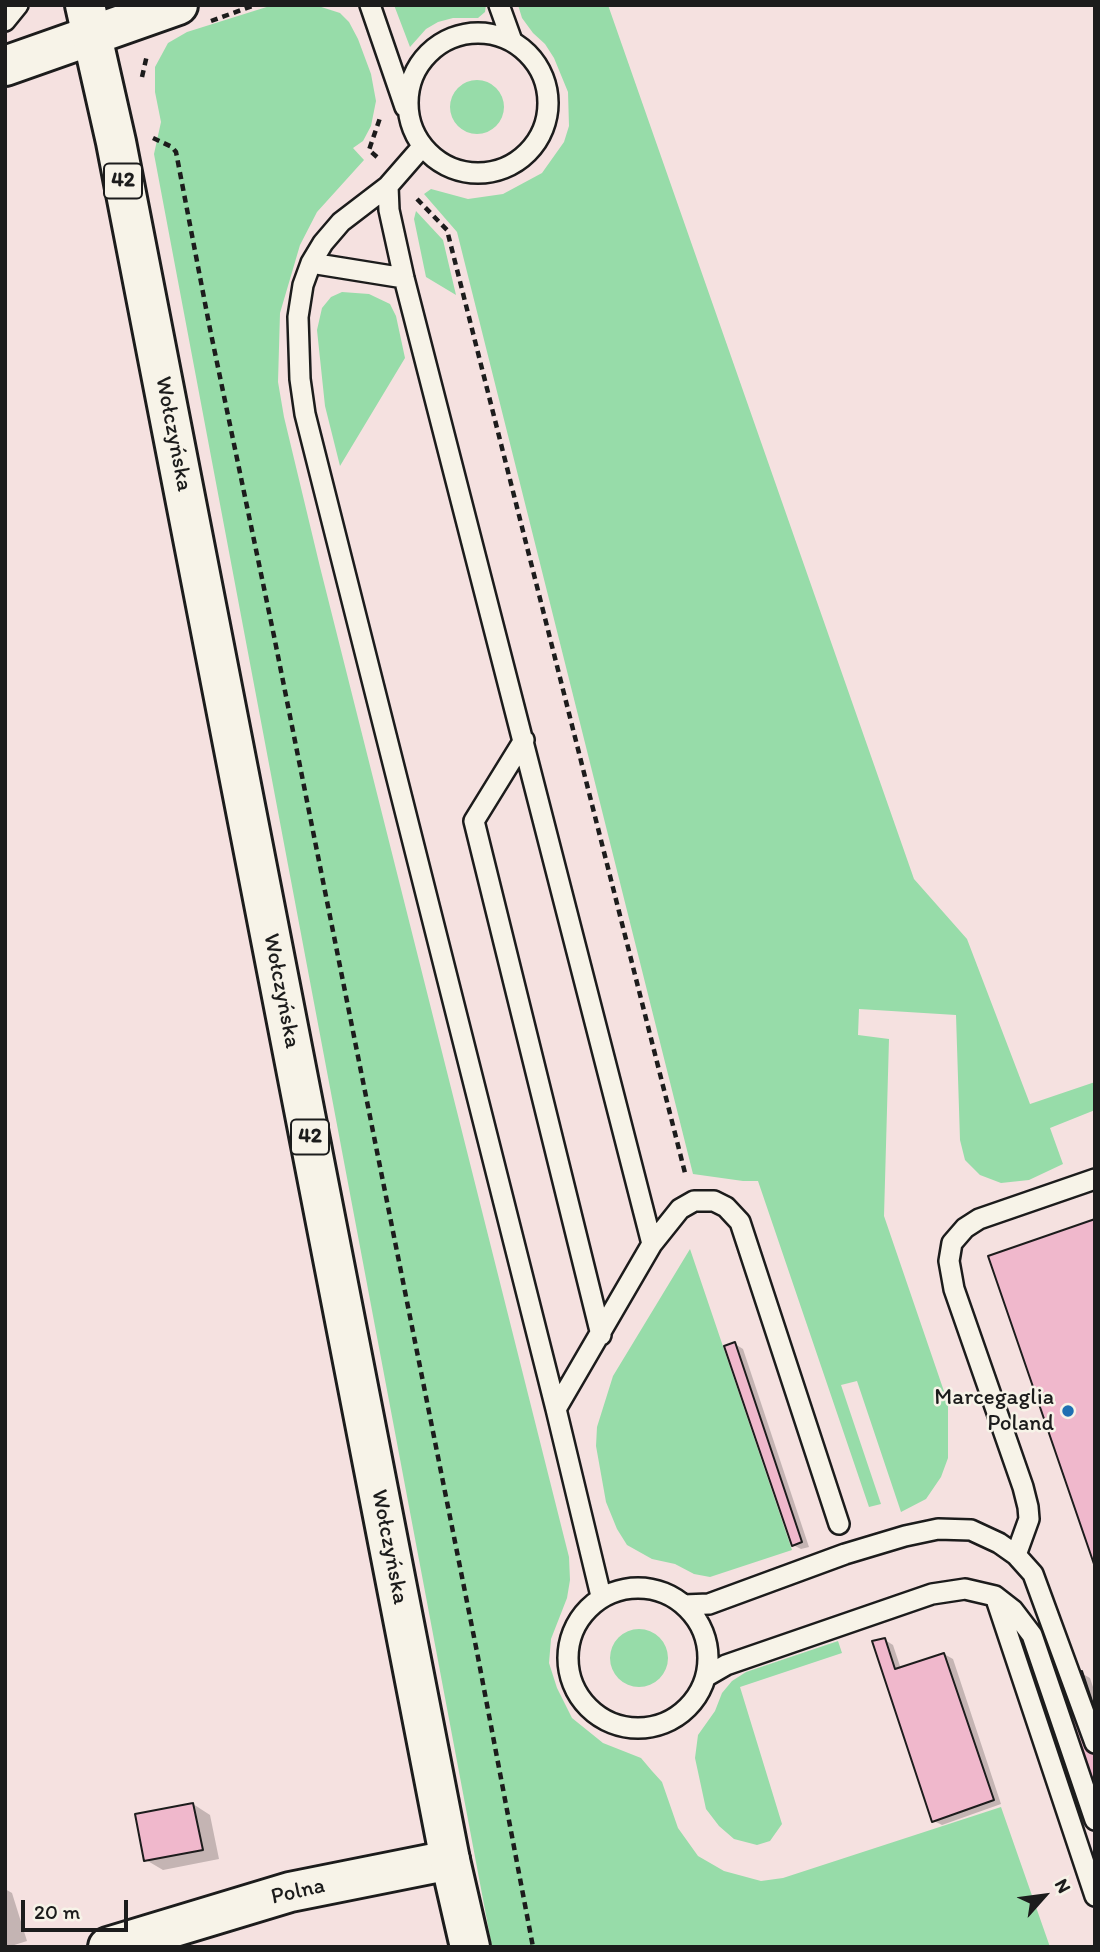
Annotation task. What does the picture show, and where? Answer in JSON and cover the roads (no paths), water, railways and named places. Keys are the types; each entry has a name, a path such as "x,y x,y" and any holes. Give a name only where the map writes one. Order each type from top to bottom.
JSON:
{"main road":[{"path":"5,66 89,20 193,14"},
{"name":"Wołczyńska","path":"89,20 116,142 450,1860 470,1947"},
{"name":"Polna","path":"108,1947 290,1892 450,1860"}],"lane":[{"path":"5,21 19,5"},
{"path":"370,5 413,131 422,147 439,163 459,172 482,175 504,170 524,158 539,140 547,119 549,96 542,74 530,55 512,41 491,34 469,33 447,39 429,52 416,70 408,91 408,113"},
{"path":"499,5 512,41"},
{"path":"422,147 392,181 341,222 323,243 312,263 303,285 299,317 299,355 305,414 601,1596"},
{"path":"392,181 389,210 404,278 652,1244"},
{"path":"312,263 404,278"},
{"path":"524,740 474,821 601,1335"},
{"path":"1017,1555 1029,1519 1028,1507 954,1289 949,1261 952,1243 965,1227 979,1219 1095,1179"},
{"path":"556,1409 652,1244 680,1209 694,1201 714,1201 726,1207 740,1222 839,1524"},
{"path":"684,1605 709,1604 845,1554 938,1529 971,1530 1017,1555 1033,1574 1095,1743"},
{"path":"627,1588 647,1588 667,1594 684,1605 697,1619 705,1637 708,1656 707,1676 699,1694 687,1710 670,1722 629,1729 607,1722 589,1709 575,1691 568,1670 568,1647 575,1626 588,1608 601,1596 627,1588"},
{"path":"707,1676 726,1665 866,1615 948,1590 965,1589 995,1596 1013,1610 1032,1635 1095,1820"},
{"path":"995,1596 1095,1896"}],"place":[{"name":"Marcegaglia Poland","path":"1068,1411"}]}
